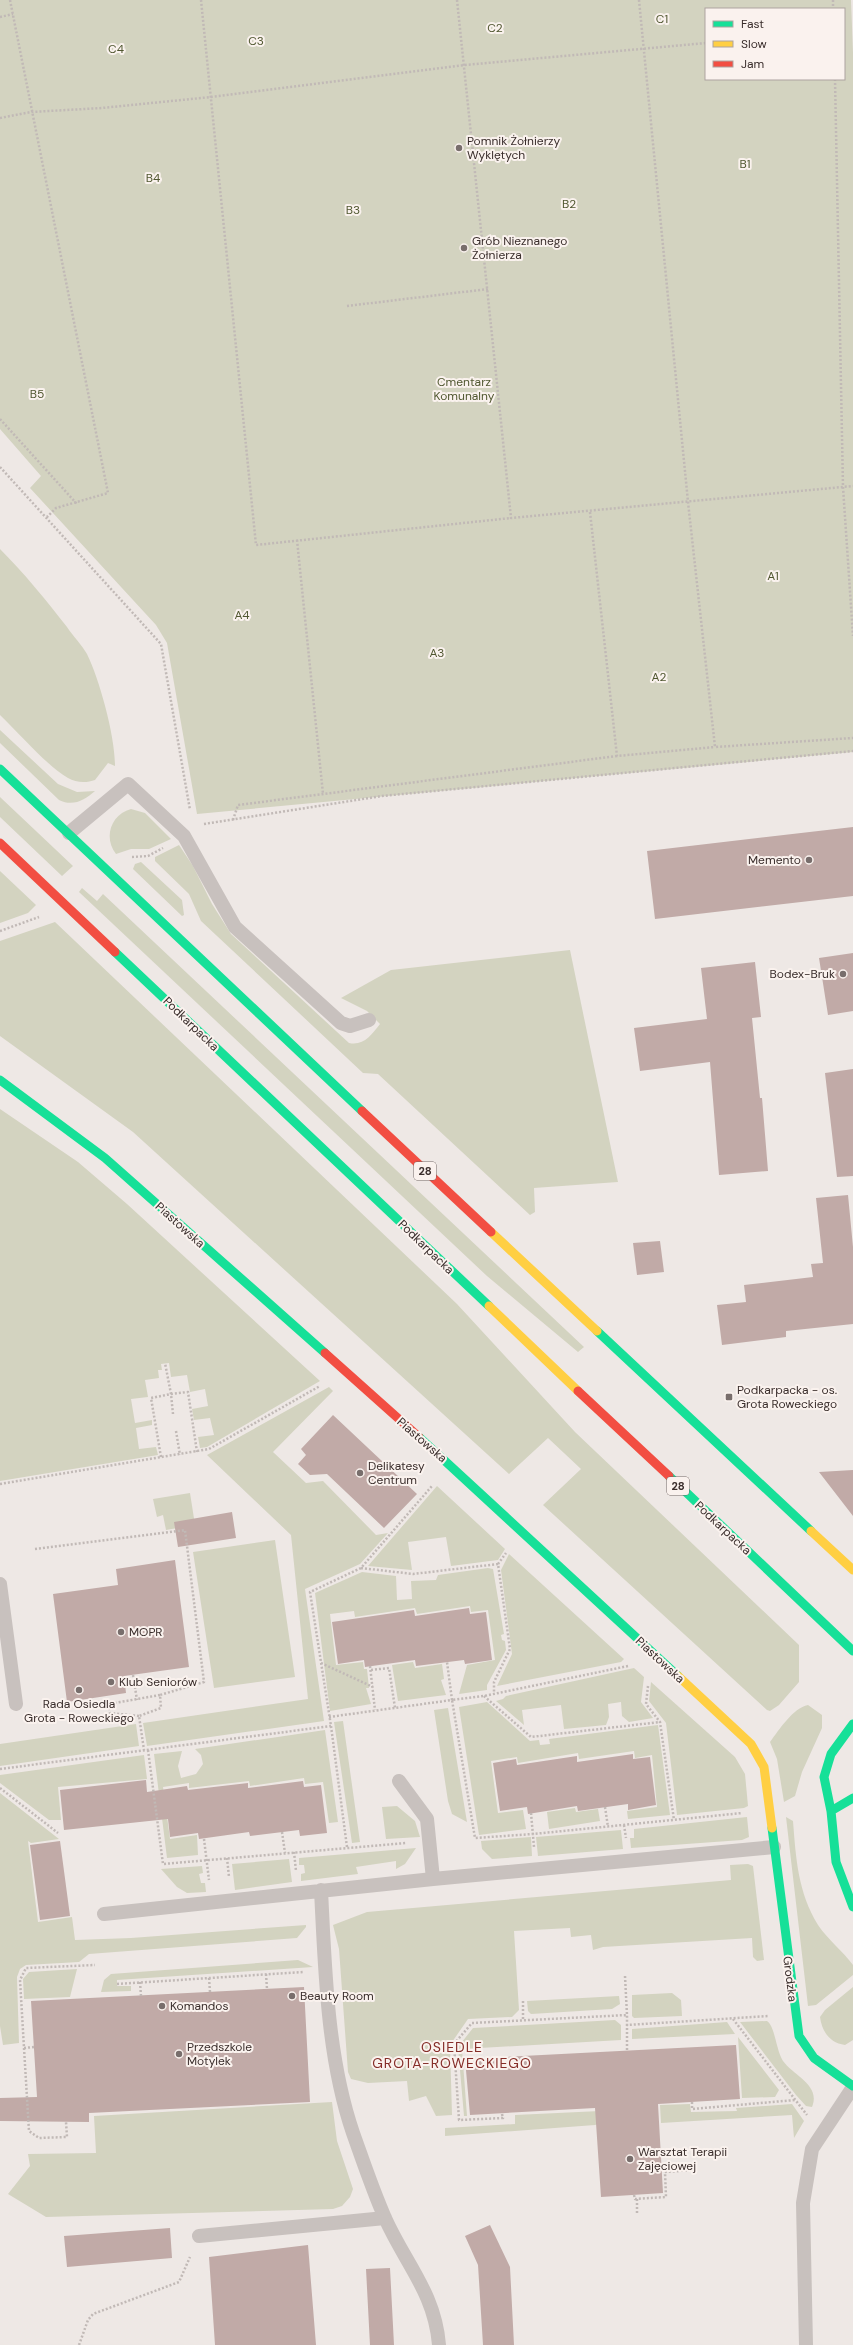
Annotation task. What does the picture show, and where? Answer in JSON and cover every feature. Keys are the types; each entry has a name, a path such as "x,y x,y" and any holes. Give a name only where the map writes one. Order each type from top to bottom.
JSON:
{"main road":[{"name":"28","path":"0,769 401,1148 853,1570"},
{"name":"Podkarpacka","path":"0,843 853,1651"},
{"name":"Piastowska","path":"0,1080 111,1163 459,1472 751,1744 764,1767 774,1847"},
{"path":"853,1724 831,1754 824,1777 831,1811 836,1862 853,1907"},
{"path":"831,1811 853,1798"},
{"name":"Grodzka","path":"774,1847 794,2010 799,2036 814,2058 853,2086"}],"lane":[{"path":"69,833 128,784 188,831 235,927 341,1023 350,1026 369,1020"},
{"path":"0,1584 16,1704"},
{"path":"399,1781 427,1819 433,1879"},
{"path":"104,1914 321,1890 774,1847"},
{"path":"321,1890 326,1971 337,2071 353,2131 385,2218 427,2294 437,2324 438,2345"},
{"path":"806,2345 803,2203 812,2149 853,2086"},
{"path":"199,2236 385,2218"}],"path":[{"path":"10,0 31,112 108,493 77,504 56,508 47,517"},
{"path":"201,0 256,545 511,518 590,512 853,486"},
{"path":"457,0 465,65 511,518"},
{"path":"639,0 688,502 715,747"},
{"path":"0,17 13,14"},
{"path":"0,118 31,112 102,108 211,97 465,65 705,42"},
{"path":"835,80 843,487 853,636"},
{"path":"347,306 488,289"},
{"path":"0,419 77,504"},
{"path":"0,467 47,517 160,644 188,831"},
{"path":"590,512 617,756"},
{"path":"297,540 323,794"},
{"path":"233,820 238,805 617,756 715,747 853,738"},
{"path":"125,859 136,855 148,856 188,831 233,820 382,796 853,751"},
{"path":"0,931 41,916"},
{"path":"165,1363 173,1414"},
{"path":"0,1484 209,1449 327,1382"},
{"path":"162,1458 151,1398 170,1394 188,1392 197,1452"},
{"path":"176,1431 180,1454"},
{"path":"347,1847 331,1726 310,1592 361,1568 437,1481"},
{"path":"35,1549 185,1530 204,1682 160,1695 108,1704 110,1713 139,1716 161,1708 160,1695"},
{"path":"361,1568 413,1574 498,1564 511,1548"},
{"path":"494,1693 494,1682 510,1649 498,1564"},
{"path":"447,1662 475,1838 533,1834 745,1813"},
{"path":"321,1663 373,1687"},
{"path":"370,1666 375,1710"},
{"path":"329,1717 484,1696 630,1666"},
{"path":"371,1670 389,1668 395,1708"},
{"path":"133,1675 137,1700"},
{"path":"648,1681 646,1704 660,1722 674,1820"},
{"path":"484,1696 531,1737 660,1722"},
{"path":"139,1716 144,1750"},
{"path":"0,1769 331,1726"},
{"path":"148,1750 163,1864 429,1841"},
{"path":"0,1788 58,1833"},
{"path":"605,1807 608,1827"},
{"path":"531,1813 533,1834"},
{"path":"282,1832 285,1853"},
{"path":"204,1839 211,1902"},
{"path":"66,2122 67,2137 39,2138 29,2131 20,1980 26,1968 95,1965"},
{"path":"117,1984 326,1971"},
{"path":"266,1974 267,1989"},
{"path":"625,1976 628,2025 627,2050"},
{"path":"209,1978 210,1992"},
{"path":"140,1982 141,1996"},
{"path":"523,2001 523,2020"},
{"path":"502,2114 503,2118 459,2120 454,2044 472,2023 627,2015"},
{"path":"628,2025 776,2015"},
{"path":"732,2018 811,2121"},
{"path":"24,2048 34,2047"},
{"path":"692,2102 692,2109 796,2100"},
{"path":"636,2199 666,2197 664,2172 692,2170"},
{"path":"634,2195 636,2199 637,2213"},
{"path":"79,2345 88,2320 93,2314 179,2282 199,2236"}],"green space":[{"name":"Cmentarz Komunalny","path":"0,0 851,0 853,53 853,752 197,814 167,643 156,625 30,488 41,476 0,429"},
{"path":"0,549 26,577 59,617 85,651 92,665 102,693 110,724 115,766 108,763 95,780 89,782 78,782 71,780 42,757 0,715"},
{"path":"0,730 58,784 77,792 95,791 83,800 74,803 59,800 0,743"},
{"path":"0,797 73,866 62,876 0,817"},
{"path":"131,809 145,813 171,839 149,849 131,849 116,854 110,841 111,827 118,816"},
{"path":"179,845 193,866 212,904 231,934 349,1043 359,1043 367,1039 380,1024 367,1011 341,998 391,970 570,950 618,1182 534,1188 535,1212 530,1215 378,1074 363,1073 201,921 189,894 155,861 155,857"},
{"path":"141,862 182,900 184,915 182,916 133,869 135,864"},
{"path":"0,871 36,905 28,913 0,923"},
{"path":"82,888 97,901 103,894 584,1347 578,1352 487,1276 79,892"},
{"path":"55,922 457,1304 575,1432 799,1645 799,1682 779,1705 770,1711 767,1710 543,1505 581,1469 548,1438 509,1474 133,1132 0,1036 0,941"},
{"path":"0,1109 78,1162 127,1204 320,1381 207,1447 200,1448 198,1437 214,1435 210,1418 194,1420 192,1409 208,1406 205,1389 190,1392 187,1375 171,1377 169,1363 161,1364 162,1370 158,1370 159,1378 145,1380 148,1397 131,1399 135,1423 152,1420 152,1425 136,1428 139,1449 156,1447 158,1455 0,1481"},
{"path":"329,1387 333,1391 273,1452 306,1483 323,1481 376,1535 388,1533 360,1564 305,1589 324,1721 147,1746 143,1723 308,1699 291,1535 207,1455"},
{"path":"437,1486 505,1549 498,1560 451,1566 446,1537 408,1542 412,1570 368,1566"},
{"path":"190,1493 195,1525 166,1530 163,1515 157,1517 153,1499"},
{"path":"275,1540 295,1677 214,1688 193,1552"},
{"path":"509,1554 624,1659 621,1662 497,1686 512,1654 501,1570"},
{"path":"488,1568 493,1569 504,1634 501,1635 502,1640 505,1641 506,1650 487,1685 487,1690 459,1694 467,1665 495,1660 488,1610 471,1612 470,1606 417,1614 415,1608 355,1617 354,1611 330,1614 336,1665 363,1662 364,1669 367,1669 369,1688 366,1688 371,1704 330,1711 315,1593 362,1572 396,1576 397,1600 412,1599 411,1581 436,1580 438,1575"},
{"path":"413,1662 415,1668 442,1664 444,1679 441,1680 446,1695 398,1701 392,1665"},
{"path":"634,1668 644,1677 641,1702 653,1718 629,1722 622,1716 621,1702 608,1704 609,1717 606,1725 564,1729 561,1705 522,1710 524,1725 496,1701 503,1699 506,1696"},
{"path":"651,1682 735,1757 745,1774 748,1806 744,1808 677,1815 666,1723 649,1701"},
{"path":"487,1702 530,1741 539,1740 540,1745 550,1744 549,1739 658,1725 670,1815 628,1819 627,1811 657,1807 652,1755 635,1758 634,1751 579,1759 578,1753 518,1763 517,1757 491,1761 498,1813 523,1810 526,1829 479,1835 459,1707"},
{"path":"808,1705 822,1715 822,1728 802,1772 795,1796 784,1802 777,1759 770,1742 797,1710"},
{"path":"448,1708 467,1822 452,1814 448,1801 434,1710"},
{"path":"343,1721 360,1842 352,1843 334,1722"},
{"path":"136,1724 139,1746 0,1766 0,1744"},
{"path":"325,1730 338,1822 329,1823 323,1782 305,1784 304,1778 250,1786 249,1781 189,1788 189,1783 163,1787 170,1839 197,1835 198,1855 167,1858 154,1754 182,1751 178,1766 181,1778 196,1774 203,1764 201,1755 195,1749"},
{"path":"144,1755 147,1779 58,1787 61,1820 49,1820 0,1783 0,1775"},
{"path":"0,1793 59,1839 31,1843 28,1841 38,1922 72,1917 75,1940 131,1938 306,1925 306,1927 297,1938 89,1954 79,1962 26,1965 20,1969 17,1977 19,2043 3,2045 0,2026"},
{"path":"397,1806 415,1821 420,1837 386,1839 382,1807"},
{"path":"575,1808 576,1812 598,1809 600,1821 549,1829 547,1812"},
{"path":"747,1817 749,1837 742,1840 631,1848 630,1838 634,1838 634,1829"},
{"path":"786,1817 793,1821 799,1875 811,1913 822,1930 853,1965 853,1975 816,2005 808,2006"},
{"path":"621,1830 623,1849 538,1856 536,1837"},
{"path":"531,1837 532,1856 492,1859 482,1849 481,1841"},
{"path":"416,1848 405,1864 396,1869 396,1861 356,1867 358,1874 301,1881 301,1874 305,1873 304,1865 299,1865 299,1858"},
{"path":"289,1859 292,1882 235,1890 232,1864"},
{"path":"748,1864 753,1866 764,1960 757,1961 753,1957 752,1938 603,1947 593,1950 591,1935 571,1937 570,1928 514,1931 519,2010 512,2017 468,2019 450,2045 452,2115 436,2116 426,2096 409,2101 407,2081 368,2083 351,2079 348,2072 339,1949 333,1925 367,1912 731,1880 730,1865"},
{"path":"202,1866 203,1873 199,1874 201,1883 205,1883 206,1892 187,1893 177,1887 161,1869"},
{"path":"298,1960 313,1967 117,1980 117,1986 131,1986 131,1991 101,1992 104,1980 111,1974"},
{"path":"77,1969 70,1997 24,1999 23,1979 29,1972"},
{"path":"853,1987 853,2040 845,2045 835,2042 828,2036 825,2032 820,2017 825,2010"},
{"path":"672,1993 681,2000 682,2016 634,2018 632,2016 632,1995"},
{"path":"619,1996 620,2004 612,2009 531,2014 528,2011 527,2001"},
{"path":"615,2020 621,2025 621,2040 462,2049 467,2116 464,2116 458,2047 473,2028"},
{"path":"767,2021 774,2033 783,2061 810,2087 814,2099 812,2107 806,2106 796,2095 740,2022"},
{"path":"727,2022 735,2034 632,2039 632,2029"},
{"path":"738,2037 779,2090 775,2097 742,2098"},
{"path":"332,2102 337,2141 353,2189 350,2197 342,2206 333,2209 46,2217 8,2194 30,2166 28,2154 96,2153 94,2116"},
{"path":"690,2104 691,2112 737,2111 736,2108 792,2104 804,2121 794,2138 792,2115 661,2123 660,2105"},
{"path":"600,2111 601,2123 595,2125 445,2136 445,2128 515,2124 515,2115"}],"building":[{"path":"853,827 853,896 655,919 647,851"},
{"path":"853,953 853,1011 828,1015 819,958"},
{"path":"755,962 761,1017 752,1018 760,1098 762,1098 768,1171 719,1175 710,1062 640,1071 634,1028 707,1019 701,968"},
{"path":"853,1069 853,1176 837,1177 825,1073"},
{"path":"848,1195 853,1247 853,1324 786,1331 786,1337 722,1345 717,1305 746,1302 744,1285 813,1277 811,1264 823,1263 816,1198"},
{"path":"660,1241 664,1272 637,1275 633,1243"},
{"name":"Delikatesy Centrum","path":"333,1415 417,1494 384,1528 327,1474 310,1475 298,1464 306,1455 301,1449"},
{"path":"853,1470 853,1516 819,1472"},
{"path":"232,1512 236,1538 178,1547 174,1522"},
{"name":"MOPR","path":"175,1560 189,1667 124,1676 126,1693 67,1702 53,1594 118,1585 116,1569"},
{"path":"469,1608 470,1614 486,1612 492,1660 465,1664 464,1660 416,1666 415,1660 365,1667 364,1660 338,1664 332,1622 414,1610 415,1616"},
{"path":"633,1754 633,1759 650,1757 656,1805 628,1810 628,1804 578,1811 577,1806 528,1814 527,1807 500,1811 493,1763 516,1759 517,1765 577,1756 577,1762"},
{"path":"146,1780 147,1792 187,1786 188,1790 248,1783 248,1788 303,1781 304,1787 321,1785 327,1833 300,1836 299,1830 250,1836 249,1832 199,1839 198,1833 170,1837 168,1819 64,1830 60,1790"},
{"path":"60,1841 70,1916 40,1920 30,1845"},
{"path":"304,1987 310,2102 89,2113 89,2122 0,2121 0,2098 37,2097 31,2001"},
{"path":"736,2045 740,2099 658,2104 663,2193 601,2197 595,2108 470,2115 465,2059"},
{"path":"490,2225 510,2267 514,2345 483,2345 478,2265 465,2236"},
{"path":"170,2228 172,2258 67,2267 64,2236"},
{"path":"308,2245 316,2345 215,2345 209,2257"},
{"path":"390,2268 394,2345 370,2345 366,2269"}],"traffic: fast":[{"path":"0,769 362,1111"},
{"path":"115,952 489,1306"},
{"path":"0,1080 105,1158 325,1353"},
{"path":"597,1331 811,1531"},
{"path":"419,1437 678,1676"},
{"path":"669,1476 853,1651"},
{"path":"853,1724 831,1754 824,1777 831,1811 836,1862 853,1907"},
{"path":"831,1811 853,1798"},
{"path":"772,1828 799,2036 814,2058 853,2086"}],"traffic: slow":[{"path":"491,1232 597,1331"},
{"path":"489,1306 578,1391"},
{"path":"811,1531 853,1570"},
{"path":"678,1676 751,1744 764,1767 772,1828"}],"traffic: jam":[{"path":"0,843 115,952"},
{"path":"362,1111 491,1232"},
{"path":"325,1353 419,1437"},
{"path":"578,1391 669,1476"}],"place":[{"name":"Pomnik Żołnierzy Wyklętych","path":"459,148"},
{"name":"Grób Nieznanego Żołnierza","path":"464,248"},
{"name":"Memento","path":"809,860"},
{"name":"Bodex-Bruk","path":"843,974"},
{"name":"Podkarpacka - os. Grota Roweckiego","path":"729,1397"},
{"name":"Delikatesy Centrum","path":"360,1473"},
{"name":"MOPR","path":"121,1632"},
{"name":"Klub Seniorów","path":"111,1682"},
{"name":"Rada Osiedla Grota - Roweckiego","path":"79,1690"},
{"name":"Beauty Room","path":"292,1996"},
{"name":"Komandos","path":"162,2006"},
{"name":"Przedszkole Motylek","path":"179,2054"},
{"name":"Warsztat Terapii Zajęciowej","path":"630,2159"}],"district":[{"name":"OSIEDLE GROTA-ROWECKIEGO","path":"452,2056"}],"park label":[{"name":"C1","path":"662,19"},
{"name":"C2","path":"495,28"},
{"name":"C3","path":"256,41"},
{"name":"C4","path":"116,49"},
{"name":"B1","path":"745,164"},
{"name":"B4","path":"153,178"},
{"name":"B2","path":"569,204"},
{"name":"B3","path":"353,210"},
{"name":"B5","path":"37,394"},
{"name":"A1","path":"773,576"},
{"name":"A4","path":"242,615"},
{"name":"A3","path":"437,653"},
{"name":"A2","path":"659,677"}]}
